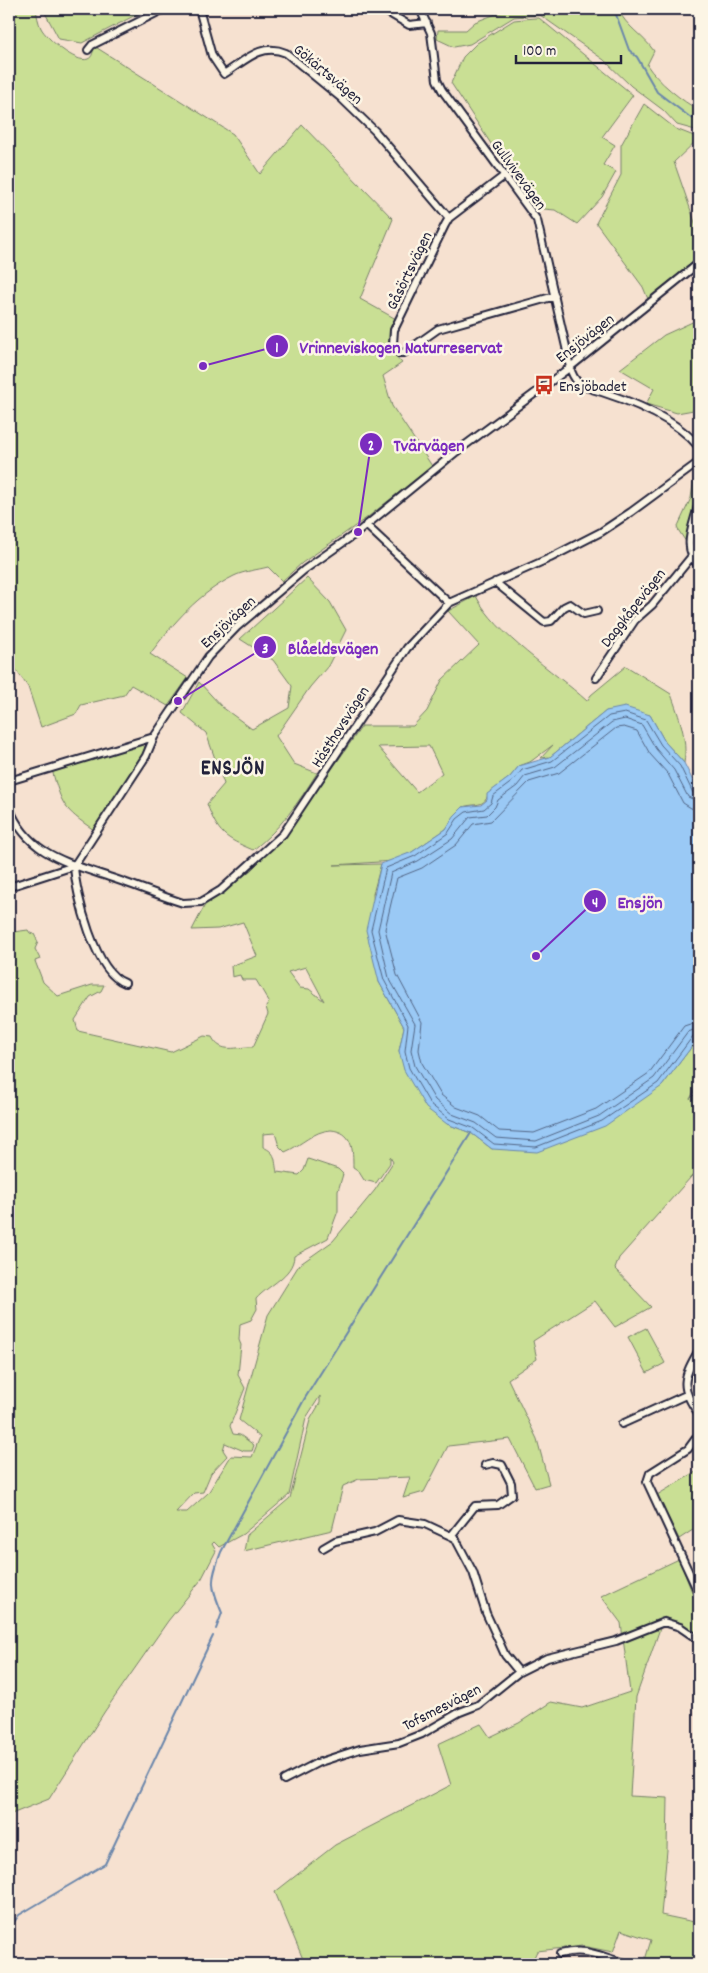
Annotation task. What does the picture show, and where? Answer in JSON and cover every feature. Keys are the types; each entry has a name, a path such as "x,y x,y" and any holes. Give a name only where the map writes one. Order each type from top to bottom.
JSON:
{"street":[{"path":"88,50 92,45 164,9"},
{"name":"Gökärtsvägen","path":"199,9 212,56 224,74 258,51 278,50 286,53 341,98 375,131 450,218"},
{"path":"382,9 409,25 427,23"},
{"name":"Gullvivevägen","path":"420,9 427,23 434,46 437,80 442,90 537,220 555,296 569,368"},
{"name":"Gåsörtsvägen","path":"504,176 450,218 418,277 394,330 393,344 399,352 408,352 438,329 555,296"},
{"name":"Ensjövägen","path":"74,866 146,756 154,737 220,644 304,570 366,525 456,452 569,368 699,263"},
{"path":"569,368 576,382 582,386 633,403 666,421 690,438 699,448"},
{"name":"Hästhovsvägen","path":"9,807 18,827 27,838 49,855 74,866 182,903 201,902 221,890 283,834 407,648 449,603 601,532 699,462"},
{"path":"699,501 689,533 692,556 699,566"},
{"path":"366,525 449,603"},
{"name":"Daggkåpevägen","path":"596,678 635,620 652,605 692,556"},
{"path":"495,582 544,622 551,621 564,607 570,604 584,614 597,611"},
{"path":"9,781 154,737"},
{"path":"9,886 74,866 82,911 100,954 112,976 125,983"},
{"path":"699,1350 688,1369 686,1395 699,1414"},
{"path":"622,1424 686,1395"},
{"path":"699,1434 688,1450 650,1473 647,1482 699,1594"},
{"path":"451,1536 475,1506 498,1505 512,1495 511,1483 502,1465 493,1462 485,1465"},
{"path":"322,1548 335,1540 375,1532 398,1520 425,1524 451,1536 461,1546 486,1613 505,1655 519,1672"},
{"name":"Tofsmesvägen","path":"284,1780 317,1762 360,1750 399,1743 422,1734 460,1712 478,1705 519,1672 547,1658 616,1641 664,1622 680,1627 699,1640"},
{"path":"560,1954 589,1951 613,1962 630,1964"}],"green space":[{"path":"9,9 36,9 41,28 55,44 69,54 83,60 88,59 92,55 94,46 233,134 260,174 302,125 393,219 360,299 396,319 391,342 394,352 402,363 383,376 392,406 432,466 368,517 302,563 282,581 268,567 234,576 198,600 168,631 150,654 188,678 168,706 131,685 124,695 81,705 76,714 41,727 28,687 9,660"},
{"path":"43,9 147,9 82,43 59,39"},
{"path":"509,9 618,9 625,21 654,51 647,65 651,71 671,90 699,110 699,131 677,125 663,110 631,86 604,60 540,15 514,17 470,44 454,47 437,39 438,30 466,30 475,22"},
{"path":"539,18 633,95 602,137 615,145 603,165 616,172 602,197 577,224 555,210 544,209 537,203 501,159 451,83 463,57 477,43 514,20"},
{"path":"644,104 676,129 699,138 674,162 699,234 699,257 648,299 643,287 596,223 621,175 621,145"},
{"path":"699,319 699,409 677,413 646,404 654,389 620,369 664,335"},
{"path":"699,468 699,562 677,528 691,498 695,472"},
{"path":"307,578 330,602 346,630 328,666 310,687 276,736 294,764 317,773 288,814 272,833 253,850 229,838 219,829 215,822 207,804 224,784 206,733 182,713 199,682 222,707 252,729 289,708 292,686 273,660 240,639"},
{"path":"476,596 497,625 587,701 591,695 626,666 671,694 680,720 685,745 684,763 665,742 650,715 606,711 550,757 541,758 553,745 530,762 519,766 510,777 488,794 482,803 463,807 446,829 412,852 394,861 334,865 381,864 373,894 379,982 404,1027 399,1051 447,1124 471,1133 492,1149 662,1086 699,1037 699,1082 690,1099 699,1090 699,1168 619,1258 615,1269 651,1307 615,1327 595,1301 533,1341 537,1359 508,1379 537,1439 549,1484 535,1488 510,1439 448,1446 424,1492 403,1498 410,1477 359,1479 343,1486 332,1530 244,1551 247,1535 290,1498 310,1420 320,1403 320,1396 306,1418 289,1495 243,1534 219,1547 214,1542 212,1544 216,1551 201,1580 168,1621 105,1711 49,1799 9,1815 9,935 13,932 28,930 34,934 38,942 35,949 40,959 35,961 43,982 58,996 92,985 104,985 101,991 90,997 75,1020 78,1031 171,1052 204,1036 212,1037 216,1043 225,1048 253,1047 268,1014 266,1007 269,1002 256,980 242,980 240,975 232,977 231,966 257,956 243,922 218,929 192,930 206,903 221,894 251,870 286,835 362,726 413,726 427,711 442,680 479,645 448,611","holes":["429,746 442,773 417,792 378,747","306,967 324,1001 309,989 300,988 288,972","325,1131 338,1131 348,1138 352,1148 353,1168 359,1172 364,1180 376,1183 390,1163 390,1157 393,1162 375,1190 333,1241 299,1265 268,1315 239,1420 260,1437 252,1457 231,1456 208,1493 187,1512 176,1512 194,1493 203,1492 211,1473 227,1456 223,1450 225,1443 244,1451 252,1451 254,1445 240,1435 233,1434 230,1426 245,1388 238,1375 241,1345 239,1340 240,1324 251,1320 257,1309 256,1299 285,1275 293,1263 294,1256 328,1238 338,1211 338,1191 343,1174 338,1169 308,1159 304,1170 299,1175 277,1172 273,1154 263,1147 263,1134 275,1133 279,1146 285,1152"]},
{"path":"143,744 146,750 94,830 70,811 58,791 52,770"},
{"path":"646,1328 665,1363 647,1373 628,1337"},
{"path":"699,1470 699,1526 679,1539 657,1495"},
{"path":"679,1559 699,1610 699,1634 664,1617 636,1697 630,1796 668,1798 667,1850 661,1915 699,1923 699,1964 645,1960 651,1940 621,1930 613,1952 582,1946 537,1951 531,1964 305,1964 275,1892 335,1845 451,1785 438,1744 481,1724 490,1737 519,1723 551,1702 582,1708 630,1692 621,1623 601,1596"}],"water":[{"path":"625,707 650,715 665,742 684,763 699,793 699,1037 662,1086 605,1126 537,1152 492,1149 471,1133 447,1124 426,1108 404,1070 399,1051 404,1027 379,982 366,930 381,864 412,852 446,829 454,816 463,807 481,805 487,800 487,794 510,777 519,766 550,757 606,711"}],"waterway":[{"path":"614,9 629,50 637,57 657,92 691,118 699,119"},
{"path":"216,1629 222,1613 215,1595 213,1577 221,1552 305,1398 471,1133"},
{"path":"9,1929 19,1915 105,1864 213,1636"}],"place":[{"name":"Vrinneviskogen Naturreservat","path":"203,366"},
{"name":"Ensjöbadet","path":"544,385"},
{"name":"Tvärvägen","path":"358,532"},
{"name":"Blåeldsvägen","path":"178,701"},
{"name":"Ensjön","path":"536,956"}],"district":[{"name":"ENSJÖN","path":"233,767"}]}
